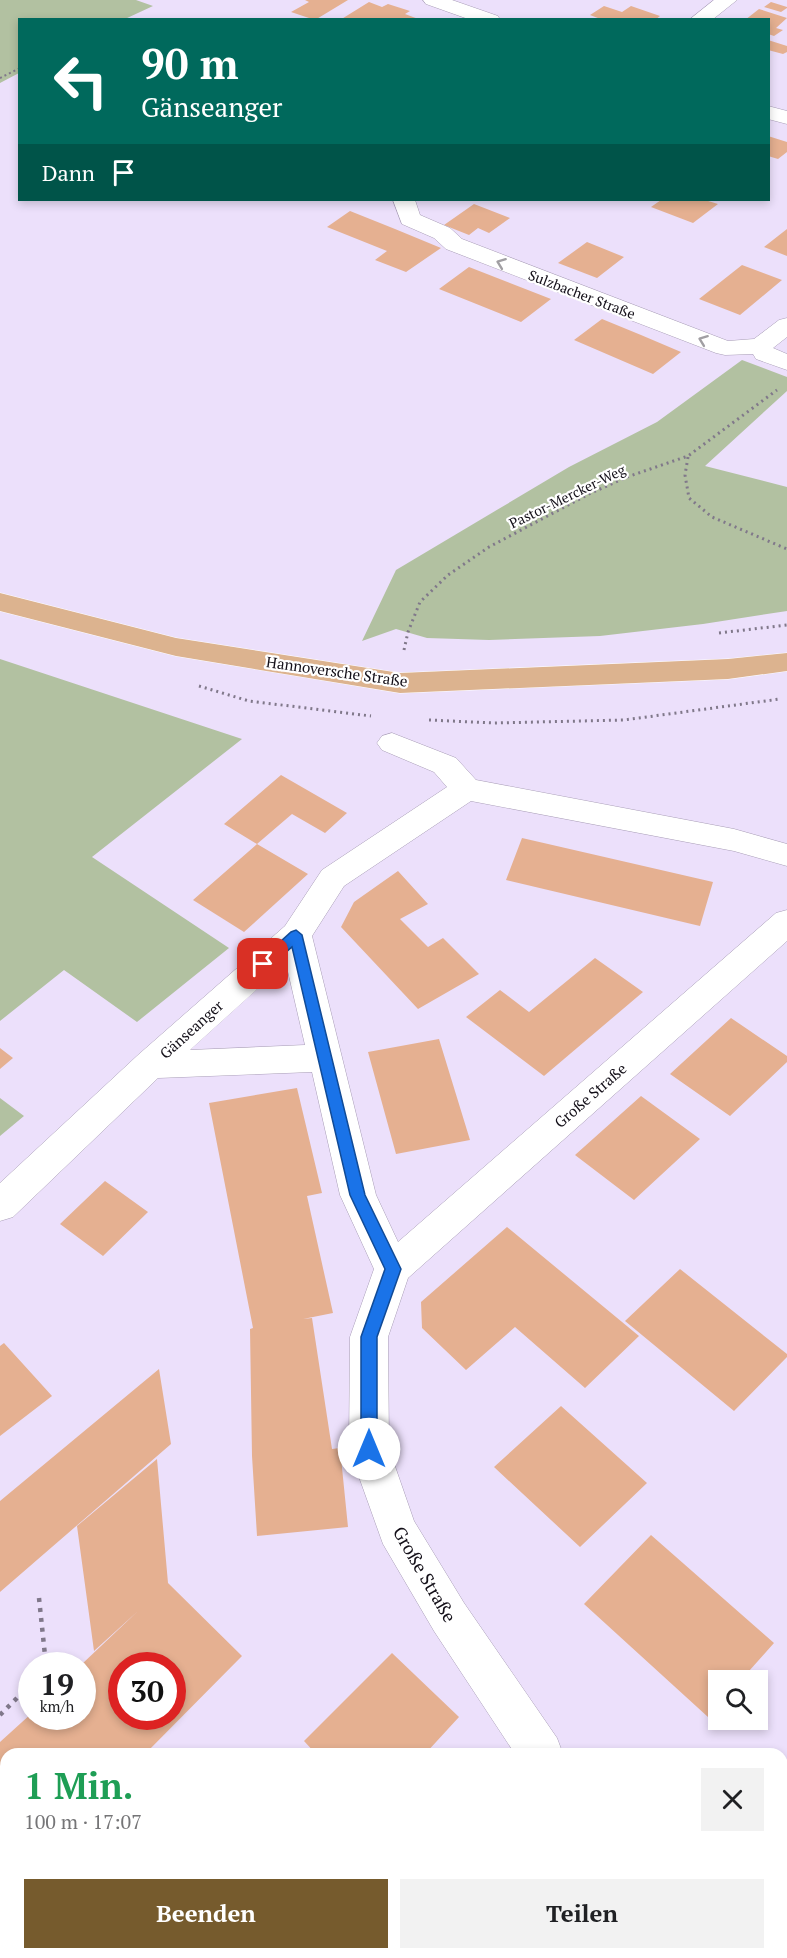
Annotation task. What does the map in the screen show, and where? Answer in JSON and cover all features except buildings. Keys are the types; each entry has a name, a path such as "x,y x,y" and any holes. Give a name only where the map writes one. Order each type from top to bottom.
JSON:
{"main road":[{"name":"Hannoversche Straße","path":"0,602 176,647 400,683 728,669 787,662"}],"street":[{"path":"433,0 485,18"},
{"path":"702,18 727,0"},
{"path":"770,113 787,118"},
{"name":"Sulzbacher Straße","path":"407,209 454,244 725,348 760,346"},
{"path":"787,325 760,346 765,354 787,363"},
{"path":"392,743 445,765 466,789 734,840 787,855"},
{"name":"Gänseanger","path":"0,1206 150,1065 296,935 333,878 466,789"},
{"name":"Große Straße","path":"538,1748 449,1617 397,1530 369,1449 369,1337 393,1269 787,922"},
{"path":"296,935 358,1195 393,1269"},
{"path":"150,1065 325,1058"}],"path":[{"path":"0,78 18,69"},
{"name":"Pastor-Mercker-Weg","path":"404,648 420,602 448,575 489,547 589,494 627,477 688,456 778,389"},
{"path":"688,456 685,475 689,498 712,517 787,549"},
{"path":"428,720 494,723 624,720 787,698"},
{"path":"39,1598 45,1652"},
{"path":"0,1715 18,1697"}],"green space":[{"path":"0,0 136,0 153,6 127,18 18,18 18,74 0,83"},
{"path":"742,360 787,377 787,391 705,466 787,487 787,611 600,636 489,640 427,638 396,629 362,641 396,570 569,467 657,422"},
{"path":"0,659 242,739 92,857 229,948 137,1022 64,970 0,1021"},
{"path":"0,1098 24,1116 0,1136"}],"route":[{"path":"263,964 296,935 358,1195 393,1269 369,1337 369,1449"}]}
